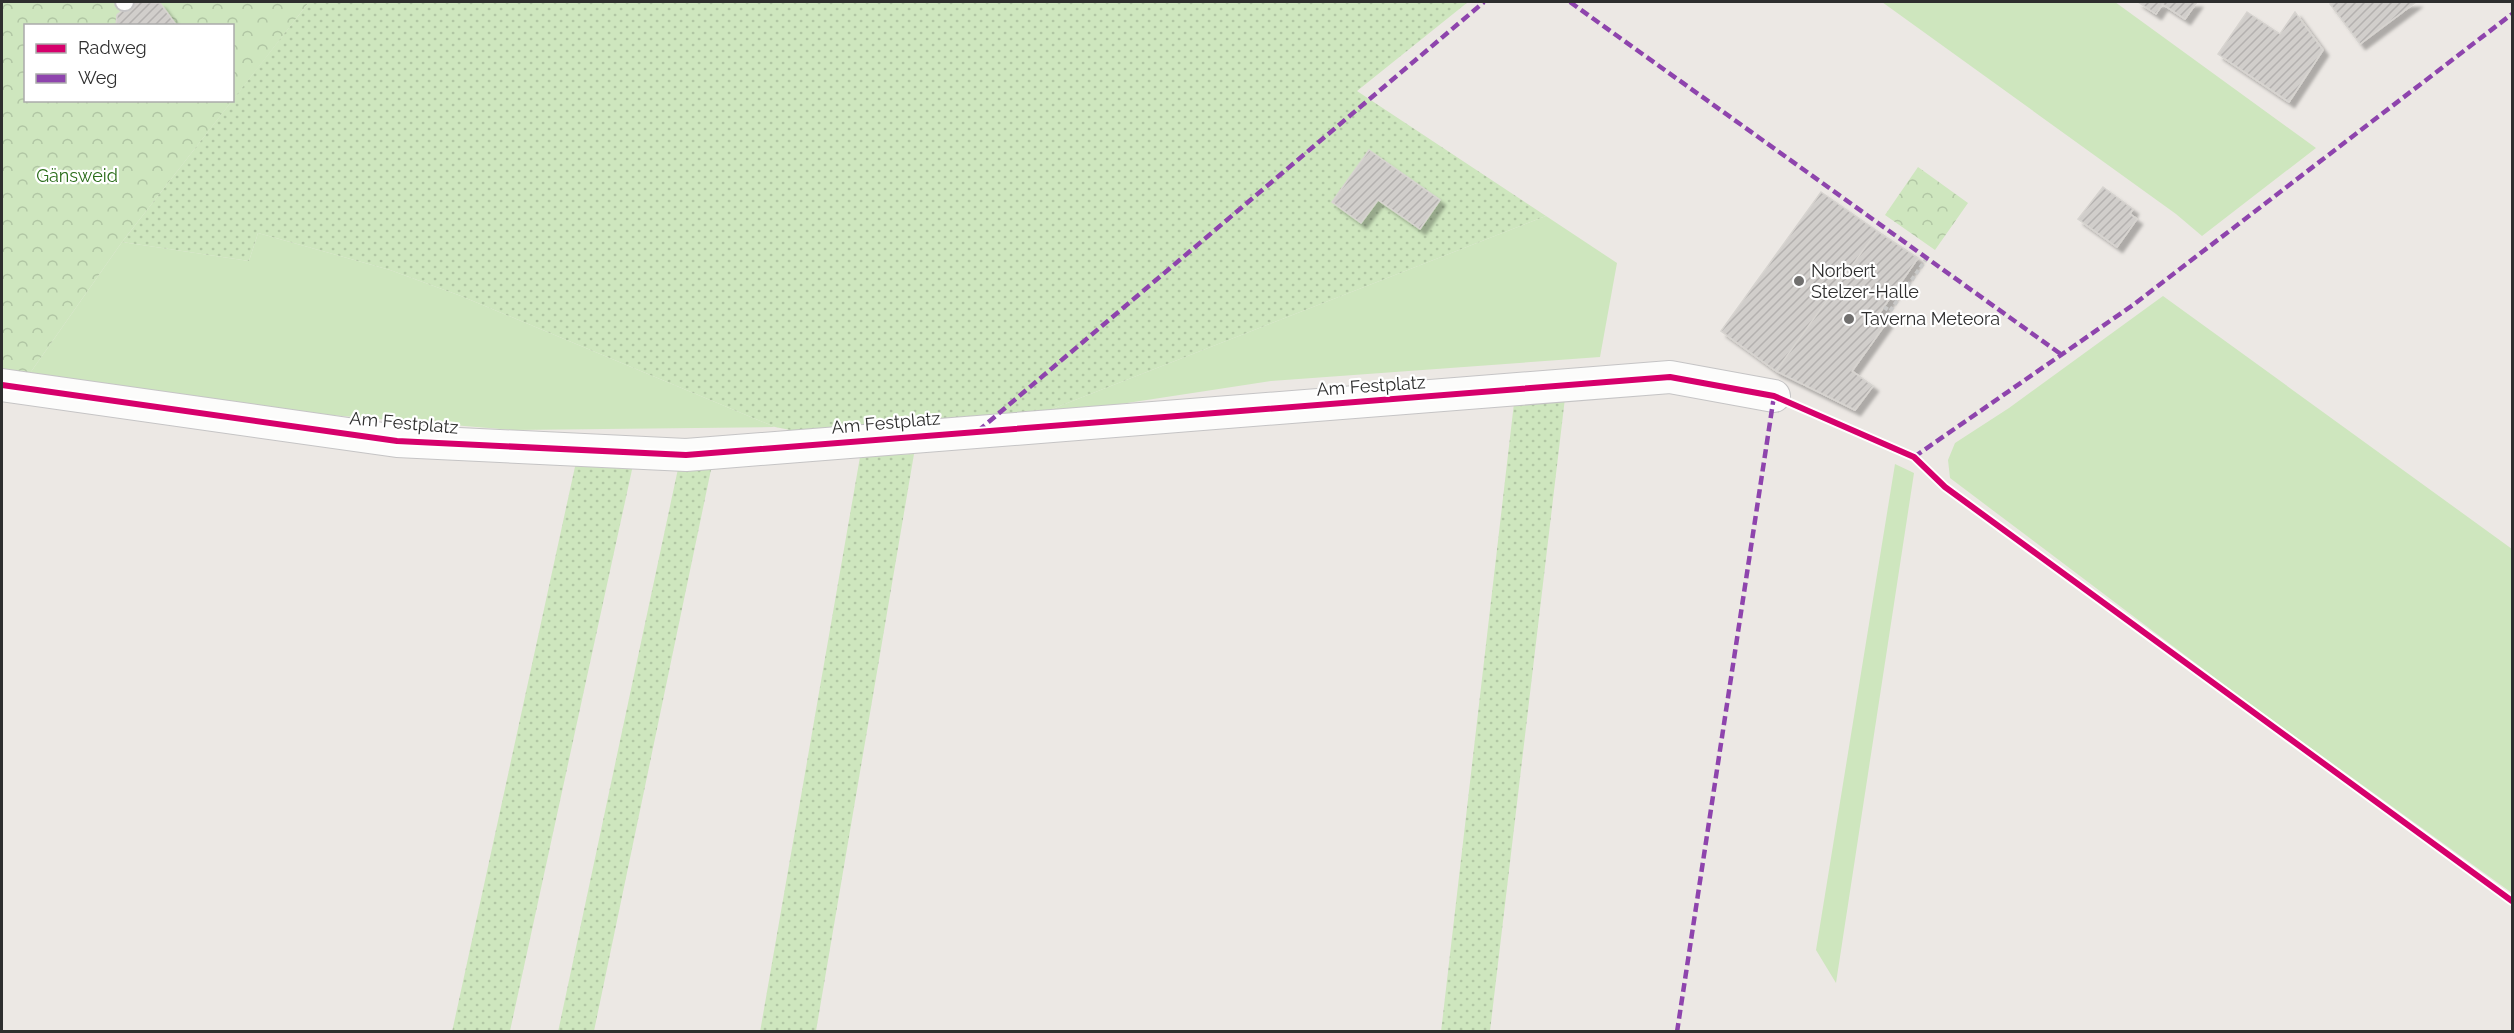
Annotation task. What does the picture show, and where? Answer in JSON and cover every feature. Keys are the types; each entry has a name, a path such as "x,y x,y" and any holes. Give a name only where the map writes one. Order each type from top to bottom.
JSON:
{"street":[{"name":"Am Festplatz","path":"2,385 397,441 687,454 1670,377 1774,396"}],"path":[{"path":"1884,307 1890,312 1927,258"}],"green space":[{"name":"Gänsweid","path":"2,2 309,2 234,99 234,24 24,24 24,102 231,102 122,242 28,376 2,385"},
{"path":"309,2 1468,2 1357,91 1546,216 1029,418 816,435 775,427 461,296 390,270 258,233 249,261 122,242 231,102 234,102 234,98"},
{"path":"1882,2 2115,2 2316,148 2202,236 2176,214"},
{"path":"1918,167 1968,203 1935,250 1885,215"},
{"path":"1546,216 1617,263 1600,357 1271,381 1029,418"},
{"path":"258,233 390,270 461,296 775,427 513,430 330,415 28,376 122,242 249,261"},
{"path":"2163,296 2512,549 2512,893 2239,696 1950,478 1948,460 1955,443 2009,408"},
{"path":"1565,398 1490,1031 1441,1032 1514,403"},
{"path":"914,454 816,1031 760,1032 860,457"},
{"path":"576,462 633,465 510,1031 452,1032"},
{"path":"679,464 712,465 594,1031 558,1032"},
{"path":"1895,464 1914,473 1836,983 1816,950"}],"building":[{"path":"133,2 160,3 176,24 116,24 117,15"},
{"path":"2138,2 2164,2 2156,14"},
{"path":"2164,2 2197,2 2185,19 2162,4"},
{"path":"2334,2 2416,2 2360,44 2330,4"},
{"path":"2247,12 2280,34 2295,12 2323,50 2289,102 2218,54"},
{"path":"1369,150 1440,200 1420,229 1378,200 1361,223 1332,202"},
{"path":"2103,187 2133,209 2130,214 2137,219 2117,247 2078,219"},
{"name":"Norbert Stelzer-Halle","path":"1821,192 1877,231 1776,371 1721,331"},
{"name":"Taverna Meteora","path":"1877,231 1918,258 1878,315 1887,322 1852,371 1873,386 1855,410 1776,371"}],"marked path":[{"path":"978,431 1484,2"},
{"path":"1570,2 2062,355"},
{"path":"1914,457 2133,305 2512,14"},
{"path":"1677,1032 1774,396 1779,398"}],"cycle path":[{"path":"2,385 397,441 686,455 1670,377 1774,396 1914,457 1945,487 2512,901"}],"place":[{"name":"Norbert Stelzer-Halle","path":"1799,281"},
{"name":"Taverna Meteora","path":"1849,319"}]}
